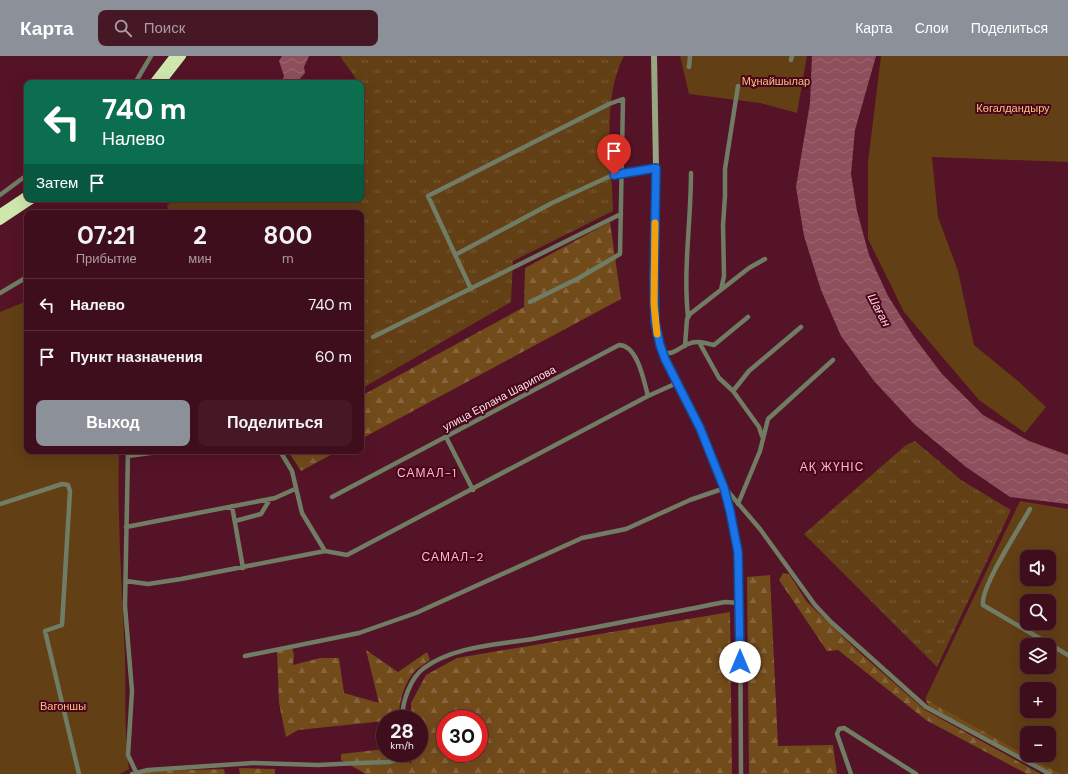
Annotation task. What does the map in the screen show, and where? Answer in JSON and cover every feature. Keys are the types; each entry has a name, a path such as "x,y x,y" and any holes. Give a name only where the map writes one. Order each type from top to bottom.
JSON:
{"highway":[{"path":"155,80 174,56"},
{"path":"163,80 182,56"},
{"path":"0,213 24,197"},
{"path":"0,221 29,202"}],"street":[{"path":"137,80 151,56"},
{"path":"654,56 656,168 655,322 662,352 700,428 724,488 738,552 740,603 741,774"},
{"path":"689,67 690,56"},
{"path":"721,290 724,276 723,225 725,169 738,86"},
{"path":"471,289 428,196 623,99 623,172 620,254 579,278 530,302"},
{"path":"455,255 552,203 606,178 623,172 656,168"},
{"path":"684,346 688,317 686,298 687,230 691,205 691,173"},
{"path":"0,195 24,177"},
{"path":"373,337 621,214"},
{"path":"688,317 749,268 765,259"},
{"path":"0,293 24,279"},
{"path":"662,352 668,354 676,352 689,343 699,342 714,345 748,317"},
{"path":"733,391 749,371 801,327"},
{"path":"699,342 719,378 733,391 759,427 763,437"},
{"name":"улица Ерлана Шарипова","path":"332,497 619,345 628,347 632,351 641,371 648,396"},
{"path":"738,504 744,492 768,419 833,360"},
{"path":"126,580 148,584 325,552 347,555 648,396 677,383"},
{"path":"446,437 472,490"},
{"path":"128,454 126,580 128,652 132,679 132,713 128,755 134,773 148,770 253,763 318,765 389,762"},
{"path":"282,454 292,471 302,512 325,552"},
{"path":"0,504 62,484 68,485 70,491 62,625 54,630 46,631 79,774"},
{"path":"126,528 270,499 295,488"},
{"path":"724,488 760,529 815,605 831,622 926,708 1050,774"},
{"path":"245,656 359,633 423,610 582,538 626,529 690,500 724,488"},
{"path":"235,521 261,514 270,499"},
{"path":"232,506 243,568"},
{"path":"1030,509 994,572 982,600 983,605 1068,655"},
{"path":"404,710 405,702 413,682 423,668 446,656 478,648 725,602 740,603"},
{"path":"851,774 837,734 839,729 844,728 916,774"}],"green space":[{"path":"340,56 624,56 617,73 612,92 610,112 610,153 613,211 513,261 511,302 364,387 364,210 168,210 167,205 172,202 364,202 364,80 357,80"},
{"name":"Мұнайшылар","path":"680,56 807,56 797,113 760,103 689,94"},
{"name":"Көгалдандыру","path":"881,56 1068,56 1068,162 932,157 938,217 958,271 974,345 1018,381 1046,407 1025,433 979,400 904,312 868,239 868,162"},
{"path":"610,222 621,299 364,437 364,394 524,307 525,268"},
{"name":"Вагоншы","path":"24,302 24,454 119,454 119,528 125,656 127,755 129,769 120,774 0,774 0,312"},
{"path":"915,441 961,480 1011,510 937,667 804,534 906,445"},
{"path":"290,454 332,454 301,471"},
{"path":"1020,501 1068,509 1068,774 1060,774 1038,762 1056,762 1056,726 1020,726 1020,752 925,699"},
{"path":"783,573 789,574 807,602 860,653 925,710 1041,774 1027,774 926,720 838,650 827,651 779,580"},
{"path":"770,575 778,746 833,745 837,774 749,774 747,577"},
{"path":"730,612 732,774 366,774 341,760 341,754 376,750 376,762 409,762 411,764 411,762 428,762 428,710 411,710 411,703 426,675 457,658"},
{"path":"292,647 294,655 293,665 320,658 339,658 344,693 379,703 366,650 398,672 427,652 430,660 417,669 409,679 403,692 399,710 376,710 376,722 298,730 286,737 279,703 277,651"},
{"path":"928,699 1020,751 1020,756 929,706 926,701"},
{"path":"1032,762 1041,762 1066,774 1054,774"},
{"path":"239,768 275,769 275,774 240,774"},
{"path":"224,769 225,774 142,774 149,771"}],"water":[{"path":"282,56 309,56 304,67 305,73 299,80 282,80 284,76 279,61"},
{"name":"Шаған","path":"812,56 876,56 855,130 851,174 857,211 869,255 888,296 914,337 942,374 983,415 1029,441 1068,455 1068,504 1010,497 966,467 914,424 874,381 841,336 821,290 804,236 796,187 810,103"}],"slow traffic":[{"path":"655,223 654,304 657,334"}],"district":[{"name":"АҚ ЖҮНІС","path":"832,467"},
{"name":"САМАЛ-1","path":"427,473"},
{"name":"САМАЛ-2","path":"453,557"}],"route":[{"path":"614,175 623,172 656,168 654,279 655,322 665,359 713,456 730,511 738,552 740,662"}]}
